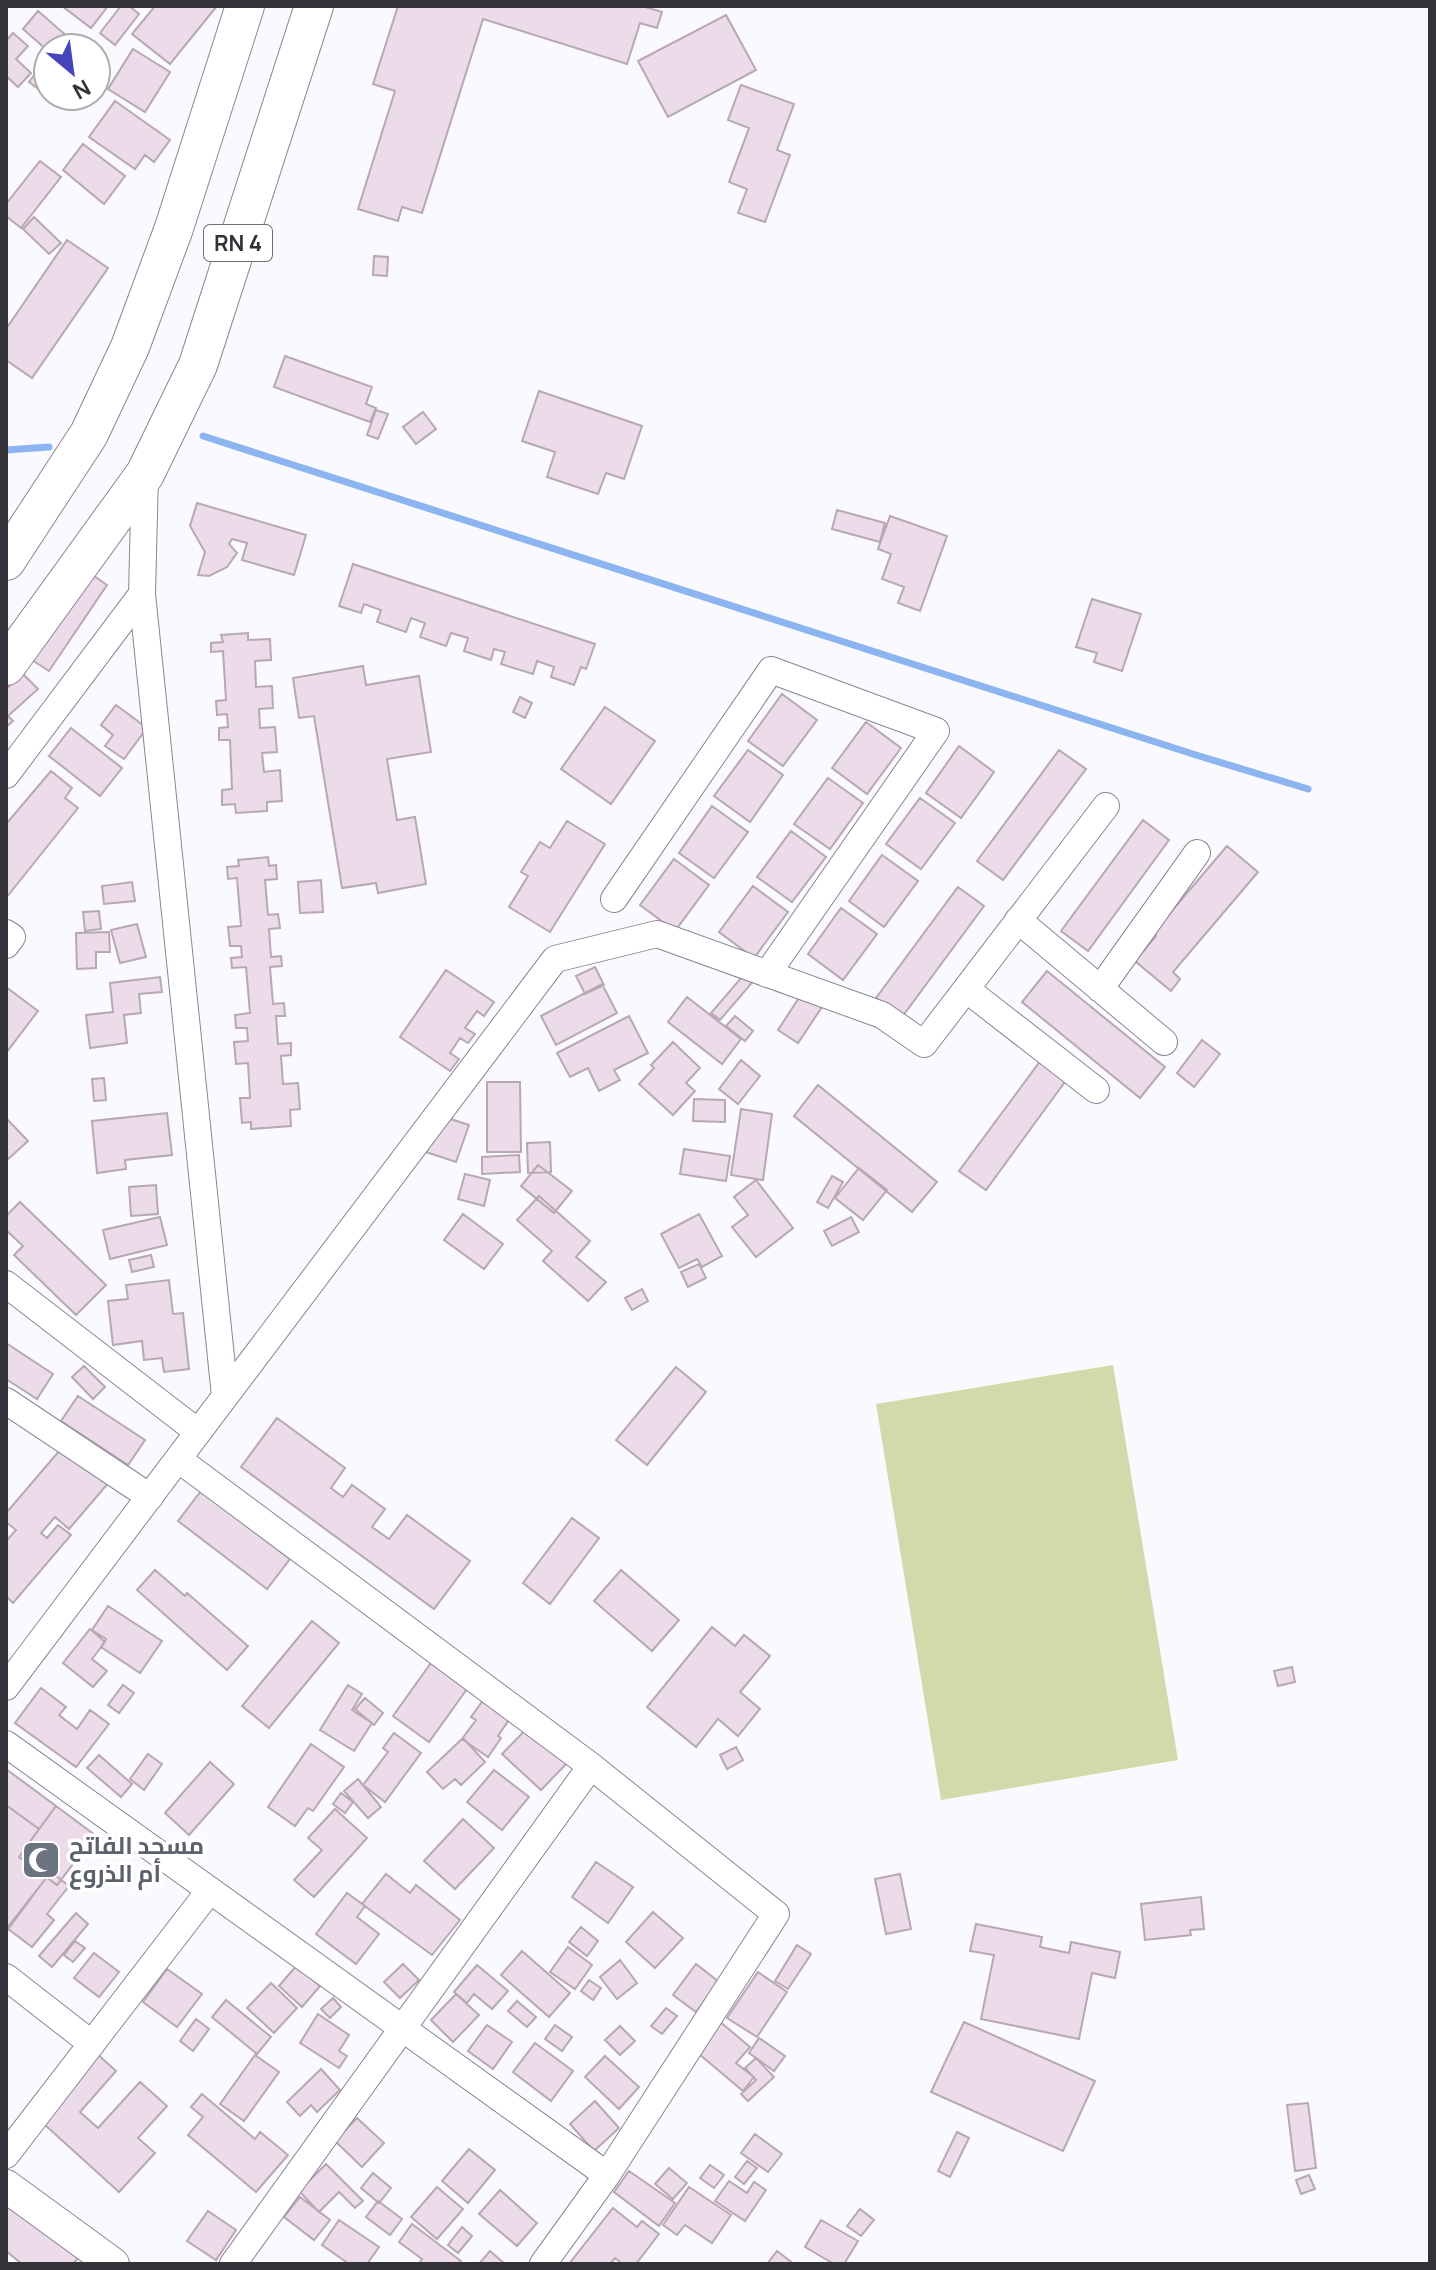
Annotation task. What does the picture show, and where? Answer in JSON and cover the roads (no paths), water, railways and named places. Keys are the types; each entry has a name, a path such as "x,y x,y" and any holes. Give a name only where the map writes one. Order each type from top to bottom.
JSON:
{"highway":[{"name":"RN 4","path":"6,561 89,434 130,347 174,228 245,6"},
{"name":"RN 4","path":"6,666 145,474 198,365 314,6"}],"main road":[{"path":"6,2186 113,2264"}],"street":[{"path":"145,474 142,594 225,1396"},
{"path":"6,775 142,594"},
{"path":"614,899 771,670 936,731 767,974"},
{"path":"6,1687 555,959 657,934 882,1015 924,1044 1106,806"},
{"path":"1100,989 1197,853"},
{"path":"1018,920 1164,1042"},
{"path":"6,933 12,937 6,945"},
{"path":"966,989 1096,1090"},
{"path":"6,1284 198,1432"},
{"path":"6,1401 150,1497"},
{"path":"178,1459 591,1766 776,1914 607,2175 543,2264"},
{"path":"6,1744 607,2175"},
{"path":"233,2264 591,1766"},
{"path":"6,2155 210,1890"},
{"path":"6,1977 92,2044"}],"waterway":[{"path":"203,436 1308,789"},
{"path":"6,450 49,447"}],"place":[{"name":"مسجد الفاتح أم الذروع","path":"41,1860"}]}
